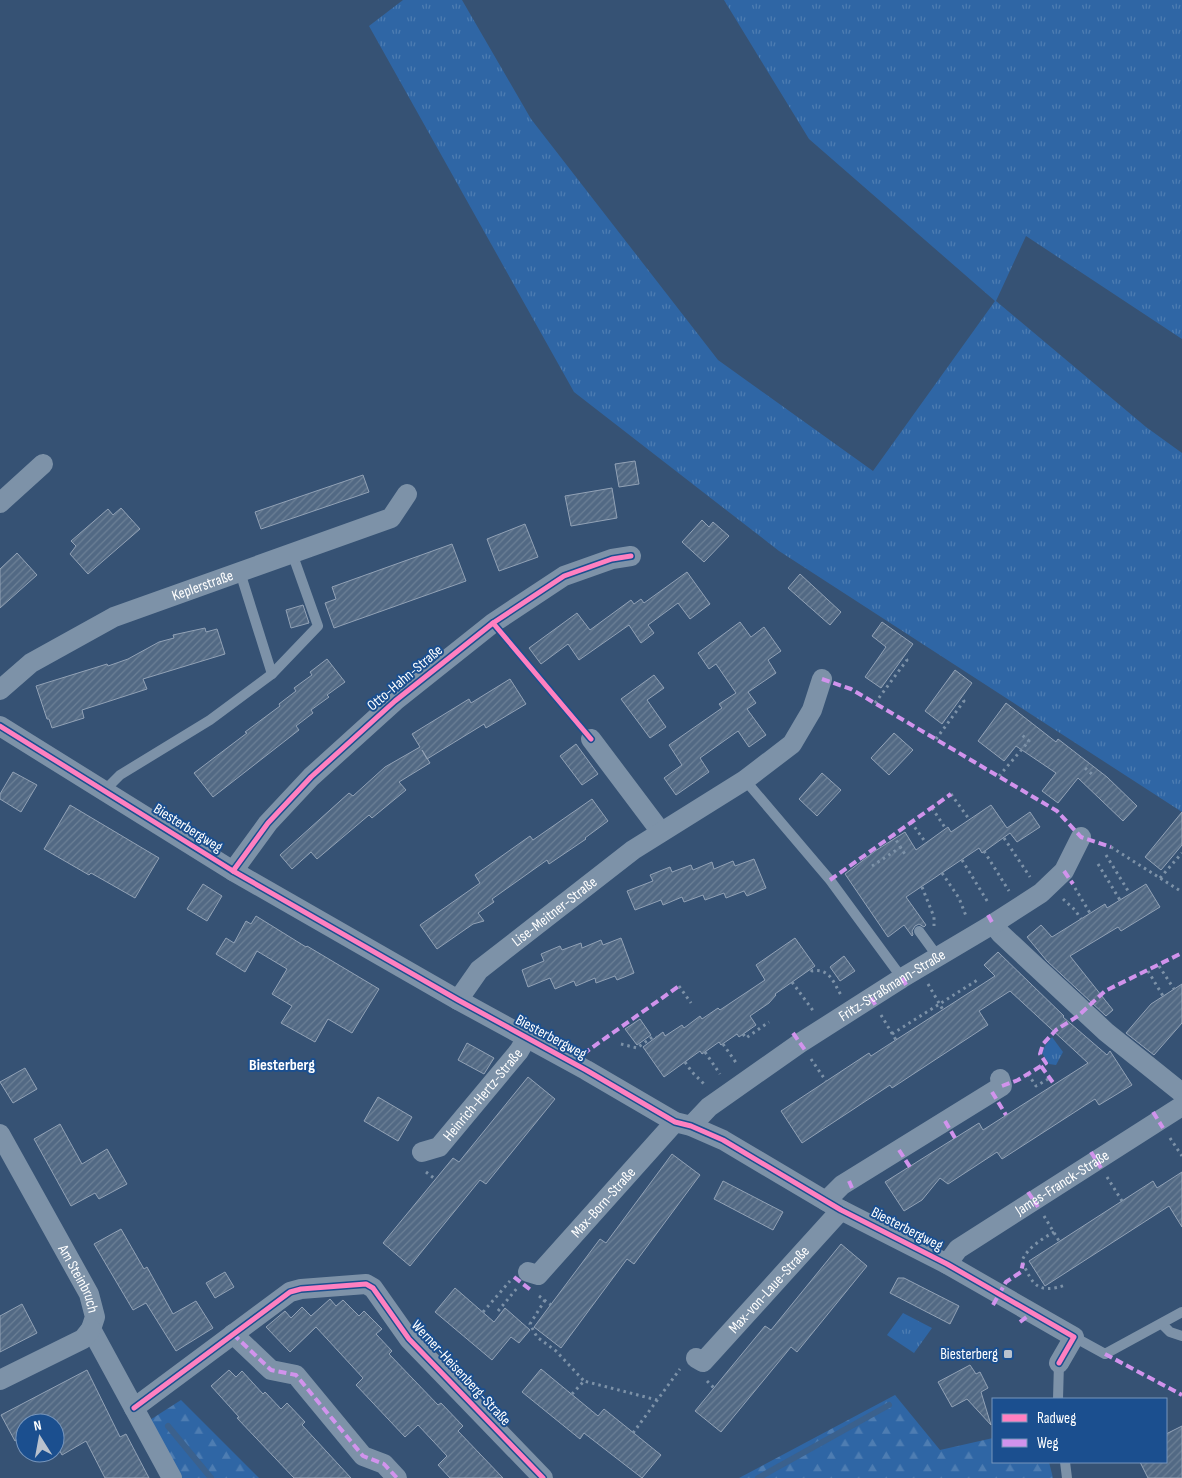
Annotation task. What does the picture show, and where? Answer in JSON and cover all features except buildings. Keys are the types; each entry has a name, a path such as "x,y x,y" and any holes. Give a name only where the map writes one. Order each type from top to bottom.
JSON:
{"street":[{"path":"0,503 44,464"},
{"name":"Keplerstraße","path":"0,690 31,663 114,617 391,518 407,494"},
{"name":"Otto-Hahn-Straße","path":"233,871 268,822 310,777 395,701 492,623 564,576 612,559 631,556"},
{"name":"Lise-Meitner-Straße","path":"458,1000 479,970 634,850 745,780 792,744 812,710 822,678"},
{"name":"Biesterbergweg","path":"0,726 233,871 526,1039 583,1068 683,1124 723,1140 833,1205 947,1264 1033,1312 1074,1338"},
{"path":"591,739 661,832"},
{"name":"Fritz-Straßmann-Straße","path":"683,1124 800,1043 938,957 993,917 1048,887 1064,871 1081,837"},
{"path":"993,917 1001,934 1082,1011 1182,1092"},
{"name":"Heinrich-Hertz-Straße","path":"420,1155 439,1147 519,1051 526,1039"},
{"path":"833,1205 842,1185 1002,1086 1000,1079"},
{"name":"James-Franck-Straße","path":"947,1264 958,1249 1182,1106"},
{"name":"Max-Born-Straße","path":"527,1282 538,1275 683,1124"},
{"name":"Am Steinbruch","path":"0,1134 89,1294 95,1317 91,1329 172,1478"},
{"name":"Max-von-Laue-Straße","path":"696,1358 703,1362 833,1205"},
{"name":"Werner-Heisenberg-Straße","path":"134,1408 290,1292 301,1289 366,1284 373,1288 409,1339 543,1478"},
{"path":"0,1380 83,1339 91,1329"},
{"path":"233,1334 271,1370 296,1374 363,1456 384,1464 397,1478"},
{"path":"1059,1364 1074,1338"}],"lane":[{"path":"104,791 120,775 210,720 272,674 318,626 292,553"},
{"path":"240,572 272,674"},
{"path":"745,780 830,880 902,978"},
{"path":"922,934 938,957"},
{"name":"Biesterbergweg","path":"1074,1338 1105,1354 1182,1312"},
{"path":"1162,1324 1170,1332 1182,1336"},
{"path":"1058,1398 1059,1364"},
{"path":"1065,1463 1066,1478"}],"path":[{"path":"875,703 908,660 904,657"},
{"path":"936,739 964,700 961,699"},
{"path":"998,776 1029,741 1022,735"},
{"path":"1085,768 1093,775"},
{"path":"951,794 969,820"},
{"path":"932,808 946,829"},
{"path":"911,822 926,843"},
{"path":"893,835 906,856"},
{"path":"1004,838 1032,881"},
{"path":"1111,847 1182,892"},
{"path":"872,866 901,848"},
{"path":"984,852 1013,897"},
{"path":"1160,878 1182,853"},
{"path":"1106,855 1130,894"},
{"path":"962,860 980,886 993,917"},
{"path":"1098,864 1120,900"},
{"path":"942,873 959,898 968,918"},
{"path":"1073,884 1090,913"},
{"path":"922,887 935,924 933,930 922,934"},
{"path":"1059,895 1075,910 1081,919"},
{"path":"1158,966 1174,989"},
{"path":"810,970 824,971 829,975 844,1002"},
{"path":"1148,971 1164,996"},
{"path":"925,979 943,1010"},
{"path":"892,1034 979,979"},
{"path":"792,982 817,1017"},
{"path":"679,986 691,1003"},
{"path":"880,1013 896,1040"},
{"path":"743,1034 746,1038 769,1022"},
{"path":"621,1044 636,1048 654,1036 656,1037"},
{"path":"723,1044 740,1069"},
{"path":"705,1052 724,1080"},
{"path":"686,1062 692,1072 710,1090"},
{"path":"816,1066 826,1081"},
{"path":"1028,1074 1036,1086 1050,1078"},
{"path":"1165,1131 1182,1156"},
{"path":"1103,1170 1122,1201"},
{"path":"1040,1210 1059,1241"},
{"path":"1054,1232 1038,1243 1024,1256 1022,1261 1038,1287 1052,1290 1066,1285"},
{"path":"483,1312 514,1277 527,1282 551,1304"},
{"path":"498,1311 527,1282"},
{"path":"545,1300 530,1324 537,1337 556,1351 584,1381 657,1400"},
{"path":"633,1432 682,1367 696,1358"},
{"path":"572,1394 584,1381"}],"green space":[{"path":"403,0 462,0 531,119 718,360 873,471 995,301 809,139 724,0 1182,0 1182,339 1026,236 996,301 1146,427 1182,453 1182,812 779,551 574,392 369,26"},
{"path":"1052,1037 1063,1052 1056,1065 1049,1064 1042,1053"},
{"path":"903,1313 932,1328 914,1353 887,1335"},
{"path":"895,1395 940,1450 992,1438 992,1463 1049,1463 1053,1478 739,1478"},
{"path":"181,1400 259,1478 164,1478 139,1427"}],"waterway":[{"path":"758,1478 889,1405"},
{"path":"168,1426 211,1478"}],"marked path":[{"path":"822,679 851,689 1057,811 1081,837 1111,847"},
{"path":"830,880 951,794"},
{"path":"1064,871 1073,884"},
{"path":"988,915 993,924"},
{"path":"1002,1086 1018,1080 1046,1063 1040,1054 1043,1044 1056,1030 1078,1016 1105,991 1182,953"},
{"path":"902,978 908,988"},
{"path":"583,1054 679,986"},
{"path":"871,998 876,1006"},
{"path":"793,1033 805,1050"},
{"path":"1041,1066 1054,1084"},
{"path":"992,1092 1006,1115"},
{"path":"1153,1112 1163,1128"},
{"path":"945,1121 955,1138"},
{"path":"899,1150 910,1167"},
{"path":"1091,1152 1101,1168"},
{"path":"849,1181 852,1188"},
{"path":"1028,1192 1038,1207"},
{"path":"993,1305 1006,1282 1021,1272 1023,1263"},
{"path":"514,1277 532,1291"},
{"path":"1020,1322 1033,1312"},
{"path":"233,1334 271,1370 296,1375 363,1456 384,1464 397,1478"},
{"path":"1105,1354 1182,1395"}],"cycle path":[{"path":"233,871 268,823 311,777 395,701 493,623 564,576 612,559 631,556"},
{"path":"493,623 591,739"},
{"path":"0,726 233,871 458,1000 586,1070 675,1122 691,1126 723,1140 841,1210 947,1264 1074,1337 1059,1363"},
{"path":"134,1408 290,1292 301,1289 366,1284 373,1288 409,1339 543,1478"}],"place":[{"name":"Biesterberg","path":"1008,1354"}],"district":[{"name":"Biesterberg","path":"282,1065"}]}
